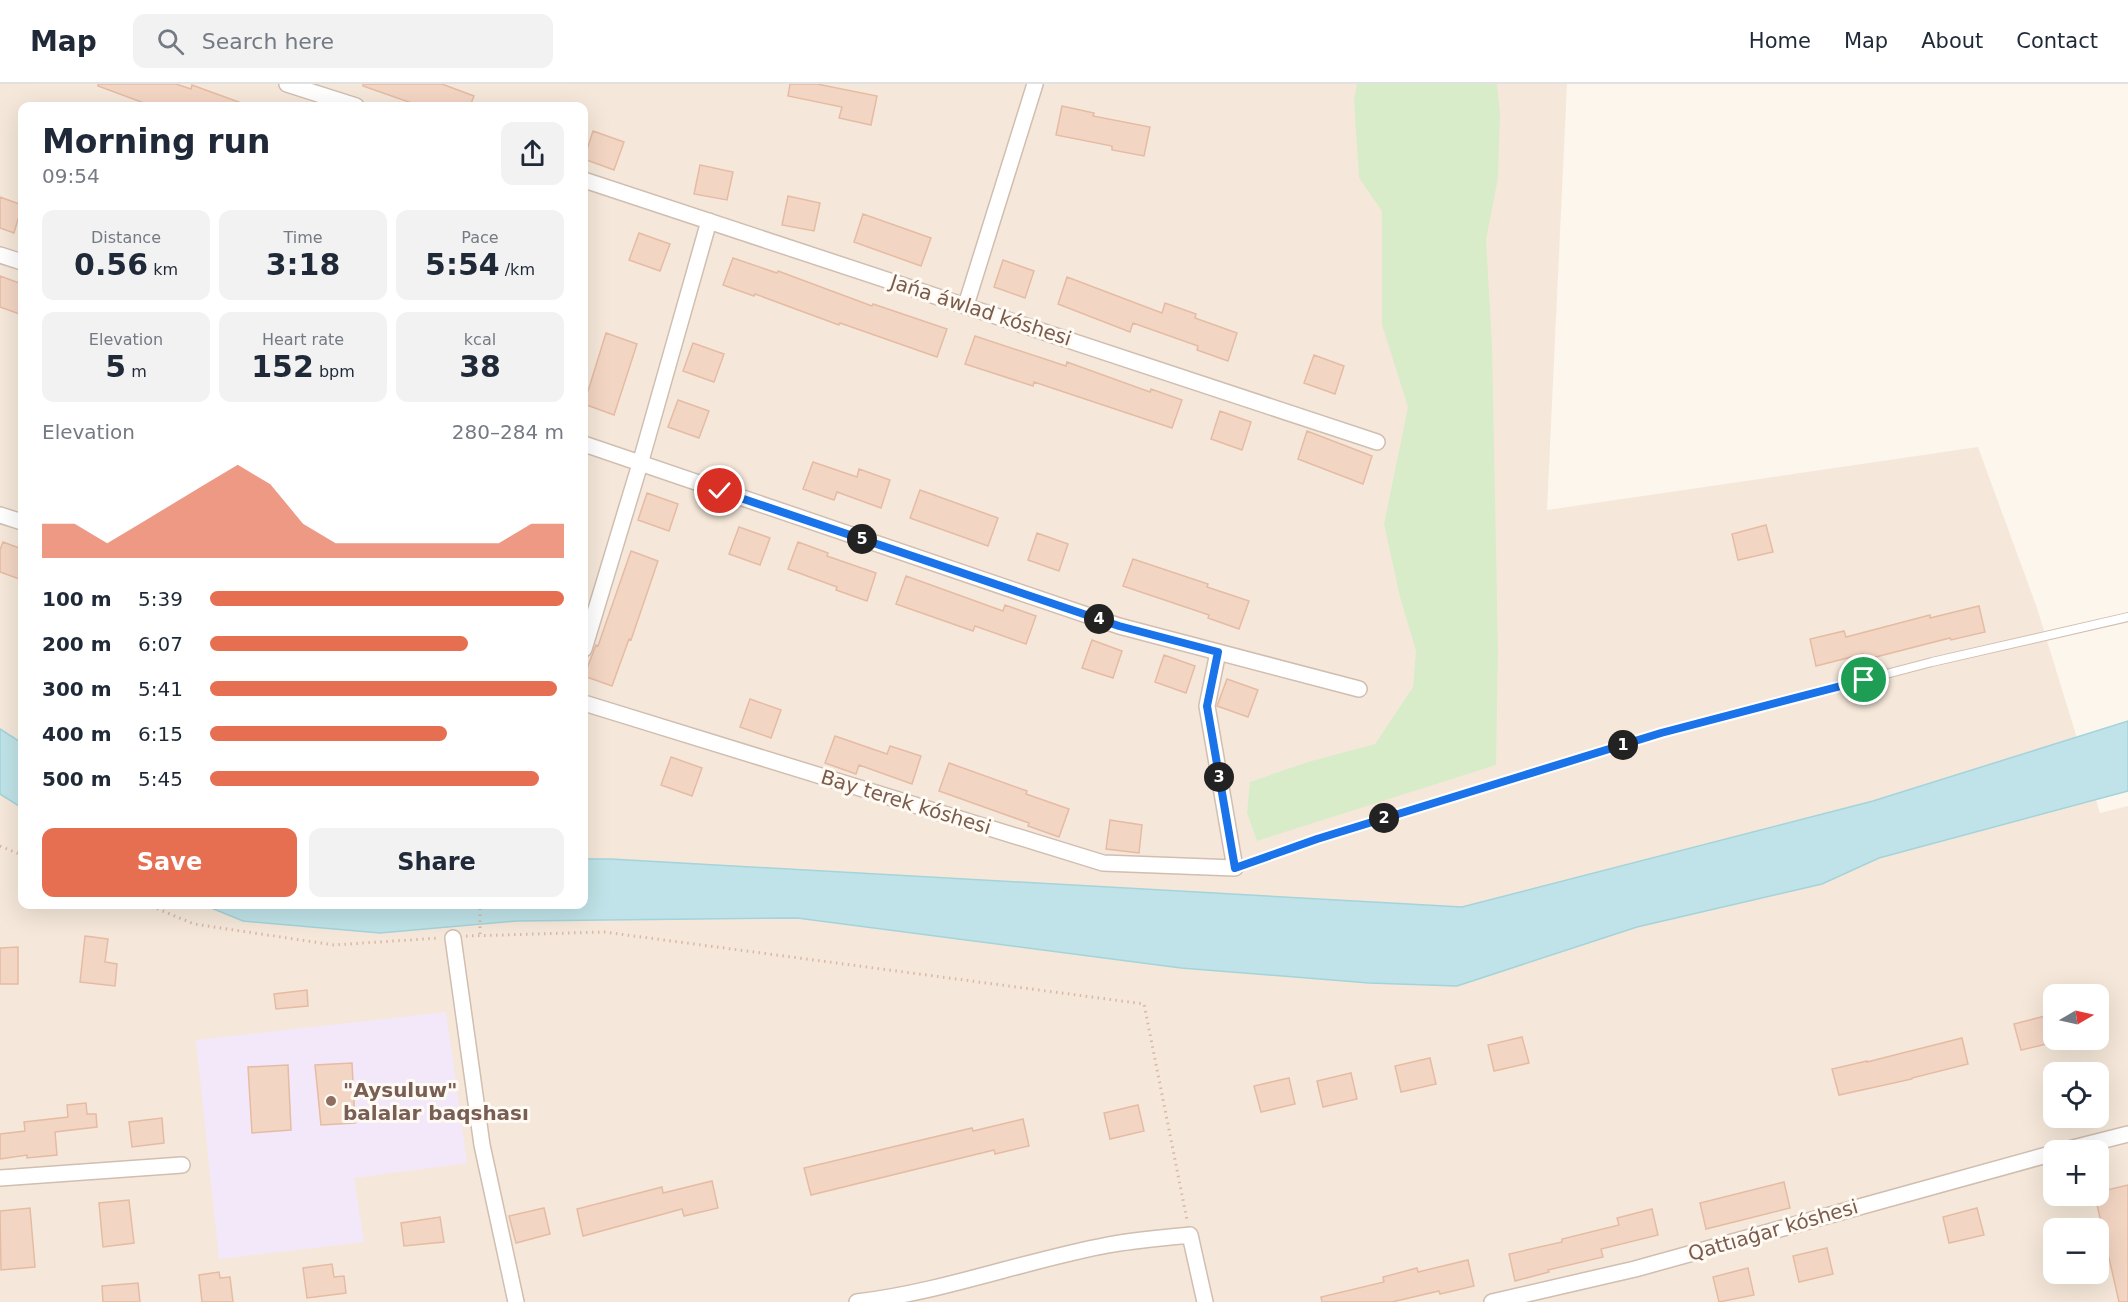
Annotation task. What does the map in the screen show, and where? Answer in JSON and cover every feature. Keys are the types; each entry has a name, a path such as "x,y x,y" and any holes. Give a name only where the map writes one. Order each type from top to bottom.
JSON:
{"street":[{"path":"287,84 343,102"},
{"path":"966,305 1035,84"},
{"name":"Jańa áwlad kóshesi","path":"588,181 1377,441"},
{"path":"588,636 640,464 709,220"},
{"path":"0,255 18,261"},
{"path":"588,445 1119,626 1359,689"},
{"path":"0,515 18,521"},
{"path":"1218,652 1207,706 1235,868"},
{"name":"Bay terek kóshesi","path":"588,704 1104,863 1235,868"},
{"path":"453,938 482,1145 516,1302"},
{"path":"2104,1140 2128,1134"},
{"name":"Qattıaǵar kóshesi","path":"1492,1302 1635,1269 2043,1157"},
{"path":"0,1178 182,1165"},
{"path":"857,1302 912,1297 928,1290 1108,1245 1190,1235 1205,1302"}],"lane":[{"path":"1235,868 1317,839 1661,733 1932,662 2128,617"}],"path":[{"path":"0,846 18,853"},
{"path":"158,909 194,924 334,945 453,938 480,934 604,932 1144,1004 1190,1235"},
{"path":"480,909 480,934"}],"shaded area":[{"path":"0,84 1567,84 1547,510 1978,447 2037,608 2100,813 2128,806 2128,1302 0,1302"},
{"name":"\"Aysuluw\" balalar baqshası","path":"446,1012 467,1163 354,1178 364,1242 219,1259 196,1040"}],"green space":[{"path":"1357,84 1497,84 1500,113 1498,178 1486,240 1492,344 1498,651 1496,765 1257,841 1247,813 1250,782 1308,762 1375,744 1413,687 1416,651 1400,597 1384,524 1408,407 1382,325 1382,211 1359,178 1354,100"}],"water":[{"path":"2128,721 2128,791 1879,858 1822,884 1637,927 1457,986 1369,983 1181,968 797,918 516,921 380,933 243,921 214,909 588,909 588,859 1462,907 1873,801"},
{"path":"0,729 18,740 18,805 0,794"}],"building":[{"path":"98,84 176,84 191,89 192,85 239,102 141,102 98,86"},
{"path":"363,84 442,84 474,96 472,102 409,102 363,86"},
{"path":"790,84 817,84 877,96 871,125 839,118 842,107 788,96"},
{"path":"1062,106 1094,113 1093,116 1150,127 1144,156 1112,150 1112,146 1056,135"},
{"path":"593,131 624,142 614,170 588,160 588,147"},
{"path":"700,165 733,172 727,200 694,194"},
{"path":"788,196 820,203 814,231 782,225"},
{"path":"0,197 18,204 18,219 14,233 0,228"},
{"path":"863,214 931,238 921,266 854,242"},
{"path":"639,233 670,244 660,271 629,260"},
{"path":"733,258 777,273 778,271 872,306 873,304 947,329 937,357 723,285"},
{"path":"1003,260 1034,271 1025,298 994,287"},
{"path":"0,276 18,283 18,314 0,307"},
{"path":"1067,277 1162,313 1165,303 1196,314 1195,318 1237,333 1228,361 1197,350 1198,346 1133,323 1130,332 1058,304"},
{"path":"606,333 637,344 614,415 588,405 588,391"},
{"path":"975,336 1066,366 1067,362 1150,392 1151,389 1182,400 1172,428 1034,382 1033,386 965,364"},
{"path":"693,343 724,354 714,382 683,371"},
{"path":"1314,355 1344,366 1335,394 1304,383"},
{"path":"678,400 709,411 699,438 668,427"},
{"path":"1220,411 1251,422 1242,450 1211,439"},
{"path":"1307,431 1372,456 1363,484 1298,459"},
{"path":"813,462 857,477 859,469 890,480 881,508 837,492 834,500 803,489"},
{"path":"920,490 998,518 988,546 910,518"},
{"path":"647,493 678,504 669,531 638,520"},
{"path":"1766,525 1773,552 1738,560 1732,534"},
{"path":"739,527 770,538 760,565 729,554"},
{"path":"1037,533 1068,544 1059,571 1028,560"},
{"path":"3,542 18,548 18,579 0,572 0,550"},
{"path":"798,542 828,553 827,556 876,573 867,601 788,569"},
{"path":"631,551 658,561 631,640 629,639 612,686 588,677 588,666 596,645 598,646"},
{"path":"1133,559 1208,584 1207,587 1249,601 1239,629 1208,618 1209,615 1123,586"},
{"path":"906,576 1003,611 1005,605 1036,616 1026,644 975,626 973,631 896,604"},
{"path":"1979,606 1985,632 1951,640 1950,638 1864,660 1863,654 1816,666 1810,639 1844,631 1846,637 1930,615 1930,618"},
{"path":"1092,640 1122,651 1113,678 1082,668"},
{"path":"1164,655 1195,666 1186,693 1155,682"},
{"path":"1227,679 1258,690 1248,717 1217,706"},
{"path":"750,699 781,710 771,738 740,727"},
{"path":"835,736 887,754 890,746 921,756 912,784 859,765 856,774 825,763"},
{"path":"671,757 702,768 692,796 661,785"},
{"path":"949,763 1069,809 1059,837 1028,826 1029,823 939,791"},
{"path":"1110,820 1142,825 1139,853 1106,849"},
{"path":"85,936 108,939 105,962 117,964 115,986 80,982"},
{"path":"18,947 18,984 0,984 0,948"},
{"path":"307,990 308,1006 276,1009 274,994"},
{"path":"2043,1017 2043,1045 2021,1050 2014,1024"},
{"path":"1522,1037 1529,1063 1494,1071 1488,1045"},
{"path":"1962,1038 1968,1064 1839,1095 1832,1069"},
{"path":"1430,1058 1436,1084 1401,1092 1395,1066"},
{"path":"352,1063 355,1123 321,1125 315,1065"},
{"path":"288,1065 291,1130 252,1133 248,1067"},
{"path":"1351,1073 1357,1099 1323,1107 1317,1081"},
{"path":"1289,1078 1295,1104 1261,1112 1254,1086"},
{"path":"86,1103 87,1114 96,1114 97,1127 55,1132 57,1155 27,1158 27,1155 0,1159 0,1134 25,1131 24,1122 68,1117 67,1105"},
{"path":"1138,1105 1144,1131 1110,1139 1104,1113"},
{"path":"162,1118 164,1143 132,1147 129,1122"},
{"path":"1023,1119 1029,1146 995,1154 994,1150 811,1195 804,1168 972,1128 973,1131"},
{"path":"712,1181 718,1208 684,1216 682,1209 583,1236 577,1209 662,1187 663,1193"},
{"path":"1784,1182 1790,1208 1706,1229 1700,1203"},
{"path":"2128,1185 2128,1302 2119,1302 2109,1258 2109,1218 2100,1218 2097,1206 2109,1206 2109,1189"},
{"path":"129,1200 134,1243 103,1247 99,1203"},
{"path":"30,1208 35,1267 1,1270 0,1211"},
{"path":"544,1208 550,1234 516,1243 509,1216"},
{"path":"1977,1208 1984,1235 1949,1243 1943,1217"},
{"path":"1652,1209 1658,1235 1601,1249 1603,1257 1548,1270 1549,1272 1515,1281 1509,1254 1562,1242 1562,1239 1619,1225 1617,1218"},
{"path":"440,1217 444,1242 404,1246 401,1223"},
{"path":"1827,1248 1833,1274 1799,1282 1793,1256"},
{"path":"1468,1260 1474,1286 1392,1302 1322,1302 1321,1297 1384,1282 1383,1277 1417,1268 1418,1272"},
{"path":"332,1264 334,1277 344,1276 346,1293 307,1298 303,1268"},
{"path":"1748,1268 1754,1295 1719,1302 1713,1277"},
{"path":"219,1272 220,1278 230,1277 233,1302 202,1302 199,1275"},
{"path":"138,1283 140,1302 103,1302 102,1286"}],"place":[{"name":"\"Aysuluw\" balalar baqshası","path":"331,1101"}],"route":[{"path":"720,491 1119,626 1218,652 1207,706 1235,868 1317,839 1661,733 1864,680"}]}
